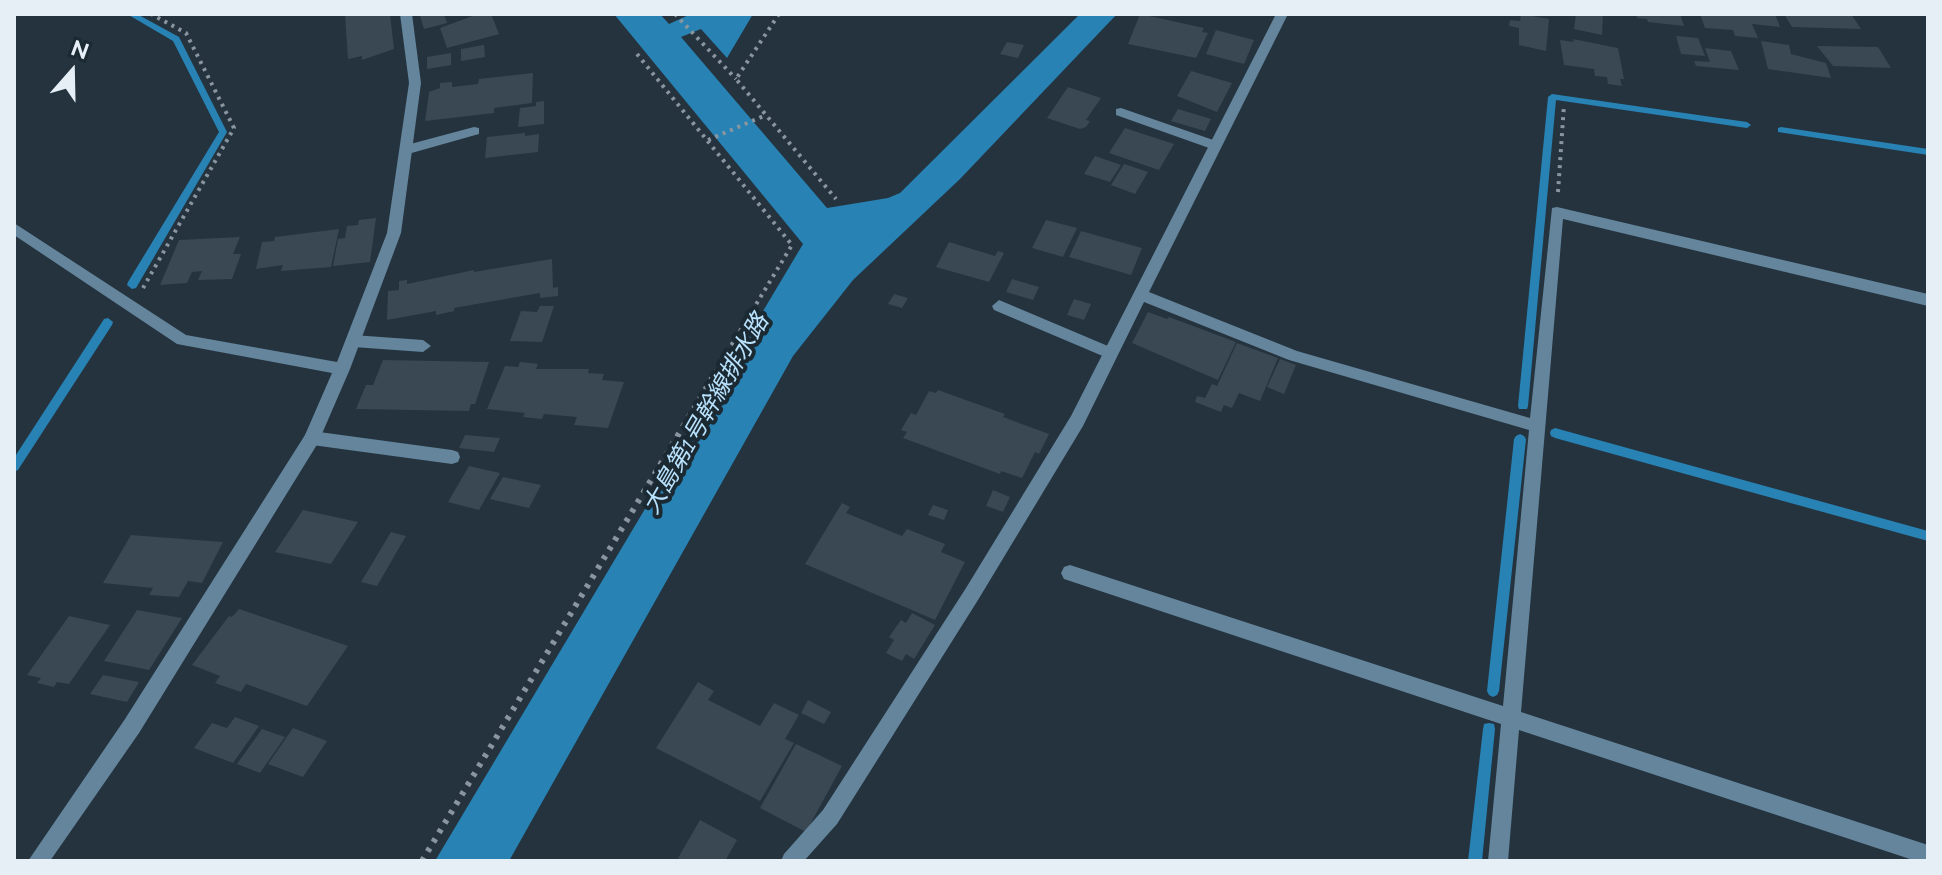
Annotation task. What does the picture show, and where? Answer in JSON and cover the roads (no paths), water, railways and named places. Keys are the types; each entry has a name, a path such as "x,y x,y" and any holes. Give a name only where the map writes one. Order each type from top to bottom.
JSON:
{"street":[{"path":"38,861 132,726 312,438 342,369 394,233 415,83 406,14"},
{"path":"791,861 830,817 972,594 1077,421 1282,14"},
{"path":"1121,112 1214,145"},
{"path":"408,149 474,131"},
{"path":"1498,861 1557,212 1928,300"},
{"path":"14,228 182,340 342,369"},
{"path":"1139,294 1294,356 1537,426"},
{"path":"999,306 1110,353"},
{"path":"353,341 423,346"},
{"path":"312,438 452,457"},
{"path":"1070,573 1928,855"}],"water":[{"name":"大島第1号幹線排水路","path":"614,14 660,14 669,24 691,14 753,14 727,58 701,29 681,37 827,208 888,198 900,193 1080,14 1117,14 960,179 853,280 793,356 509,861 435,861 803,244"}],"waterway":[{"path":"131,14 176,39 223,132 132,285"},
{"path":"1523,406 1552,97 1747,125"},
{"path":"1781,130 1928,152"},
{"path":"14,467 108,322"},
{"path":"1555,433 1928,536"},
{"path":"1493,691 1520,439"},
{"path":"1475,861 1489,729"}]}
